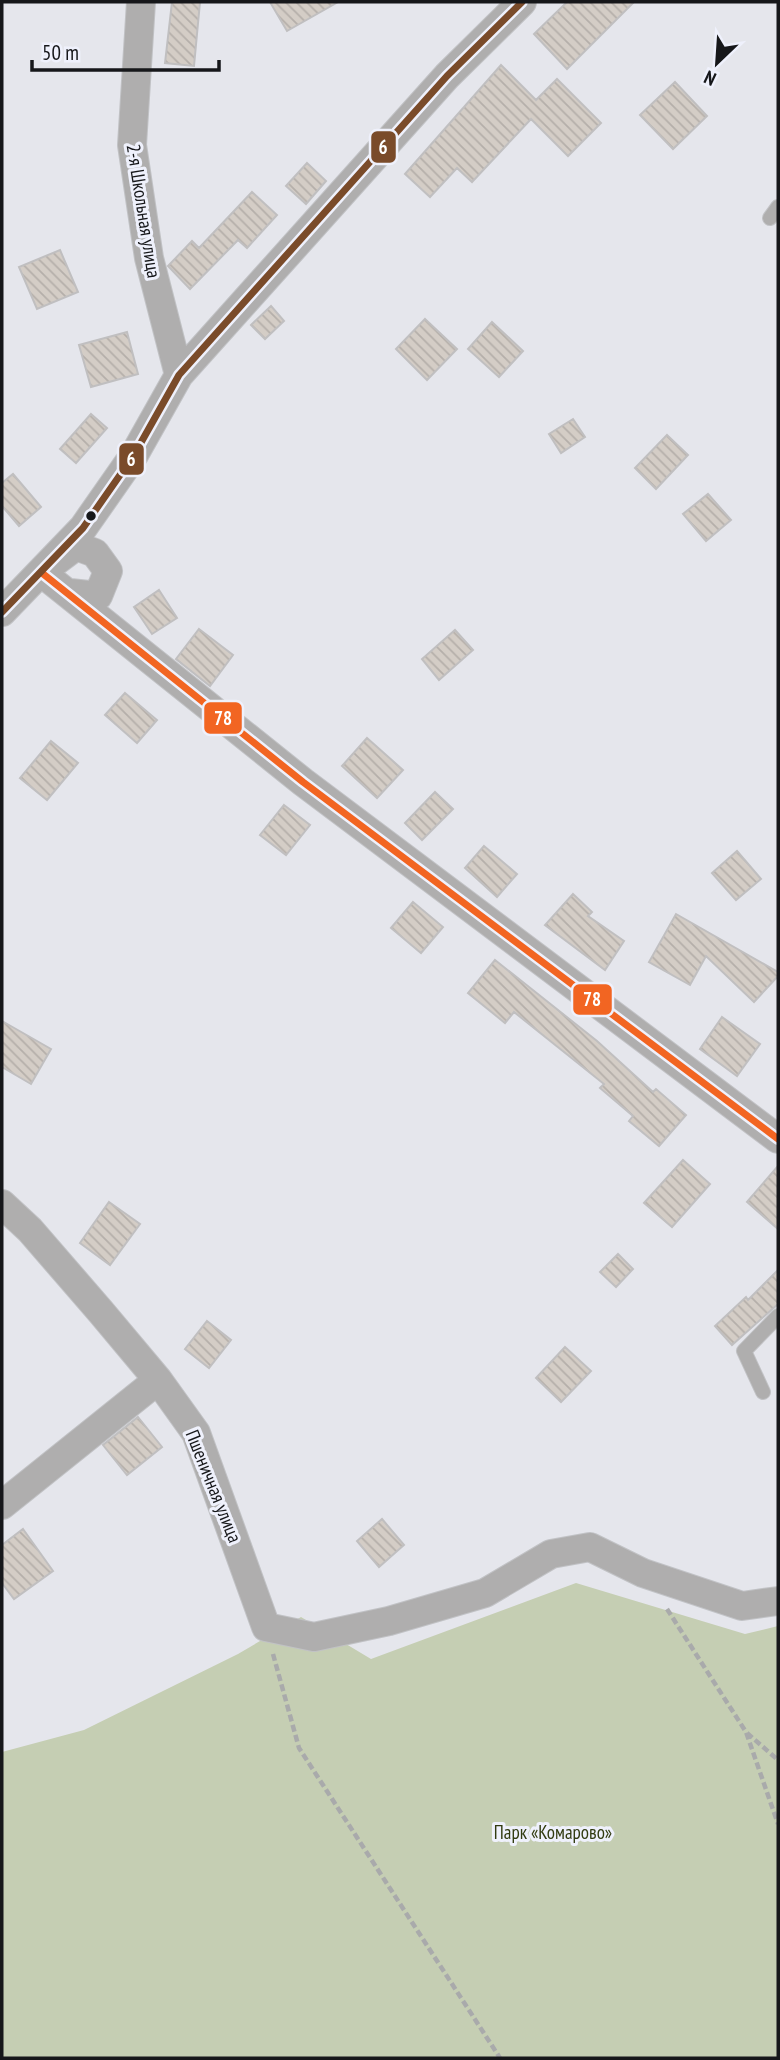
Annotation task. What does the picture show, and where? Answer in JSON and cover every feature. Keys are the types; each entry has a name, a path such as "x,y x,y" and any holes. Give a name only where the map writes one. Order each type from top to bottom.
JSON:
{"street":[{"name":"2-я Школьная улица","path":"141,2 132,145 149,258 179,375"},
{"path":"2,612 83,528 134,455 179,375 447,76 522,2"},
{"path":"46,569 76,546 95,553 108,571 98,596 70,593"},
{"path":"46,569 70,593 314,791 778,1139"},
{"name":"Пшеничная улица","path":"2,1204 30,1230 158,1380 196,1433 266,1626"},
{"path":"2,1505 158,1380"},
{"path":"266,1626 314,1637 389,1621 485,1593 551,1553 590,1547 643,1573 742,1606 778,1601"}],"lane":[{"path":"762,1392 744,1351 778,1316"}],"path":[{"path":"665,1607 746,1732 778,1824"},
{"path":"266,1626 299,1748 500,2058"},
{"path":"746,1732 778,1760"}],"green space":[{"name":"Парк «Комарово»","path":"576,1583 745,1634 778,1626 778,2058 2,2058 2,1752 84,1730 238,1654 301,1617 371,1659"}],"building":[{"path":"172,2 200,2 194,66 165,63"},
{"path":"270,2 338,2 287,31"},
{"path":"567,2 634,2 567,69 534,34"},
{"path":"501,65 536,100 557,79 601,123 568,156 531,119 472,182 457,168 430,197 405,174"},
{"path":"675,82 707,116 673,149 640,115"},
{"path":"307,163 326,181 306,204 286,186"},
{"path":"252,192 277,215 247,248 238,240 190,289 168,266 192,241 199,248"},
{"path":"60,250 78,292 37,309 19,267"},
{"path":"271,306 284,321 265,339 251,325"},
{"path":"425,319 457,349 427,380 396,349"},
{"path":"492,322 523,351 499,377 468,349"},
{"path":"127,332 138,374 91,387 79,345"},
{"path":"91,414 107,428 76,463 60,449"},
{"path":"573,419 585,437 561,453 549,434"},
{"path":"667,435 688,455 656,489 635,468"},
{"path":"13,474 41,507 19,526 2,506 2,483"},
{"path":"708,494 731,520 706,541 683,514"},
{"path":"159,590 177,618 152,634 134,607"},
{"path":"199,629 233,655 210,686 176,659"},
{"path":"455,630 473,650 439,680 422,659"},
{"path":"125,693 157,720 137,743 105,715"},
{"path":"367,738 403,770 377,798 342,766"},
{"path":"51,741 78,763 47,800 20,778"},
{"path":"435,792 453,809 422,840 405,823"},
{"path":"284,805 310,825 286,855 260,835"},
{"path":"484,846 517,874 497,897 465,868"},
{"path":"737,851 761,879 736,900 712,873"},
{"path":"573,894 592,912 588,916 624,941 605,970 545,925"},
{"path":"413,902 443,927 421,953 391,928"},
{"path":"676,914 778,972 778,976 754,1002 706,956 690,985 649,962"},
{"path":"495,960 597,1041 653,1092 656,1089 686,1115 659,1146 629,1121 633,1116 600,1088 604,1084 514,1012 505,1023 468,993"},
{"path":"722,1017 760,1044 737,1076 700,1049"},
{"path":"2,1021 51,1049 31,1084 2,1067"},
{"path":"683,1160 710,1184 672,1227 644,1203"},
{"path":"778,1166 778,1229 747,1202"},
{"path":"109,1202 140,1224 110,1265 80,1243"},
{"path":"618,1254 633,1269 616,1287 600,1272"},
{"path":"778,1270 778,1304 732,1345 715,1326 746,1297 748,1300"},
{"path":"207,1321 231,1340 209,1368 185,1349"},
{"path":"565,1347 591,1371 561,1402 536,1378"},
{"path":"138,1417 162,1447 127,1475 103,1445"},
{"path":"382,1519 404,1545 379,1567 357,1541"},
{"path":"23,1529 53,1571 14,1599 2,1583 2,1545"}],"transit line":[{"name":"6","path":"2,612 83,528 134,455 179,375 447,76 522,2"},
{"name":"78","path":"42,573 303,782 778,1139"}]}
